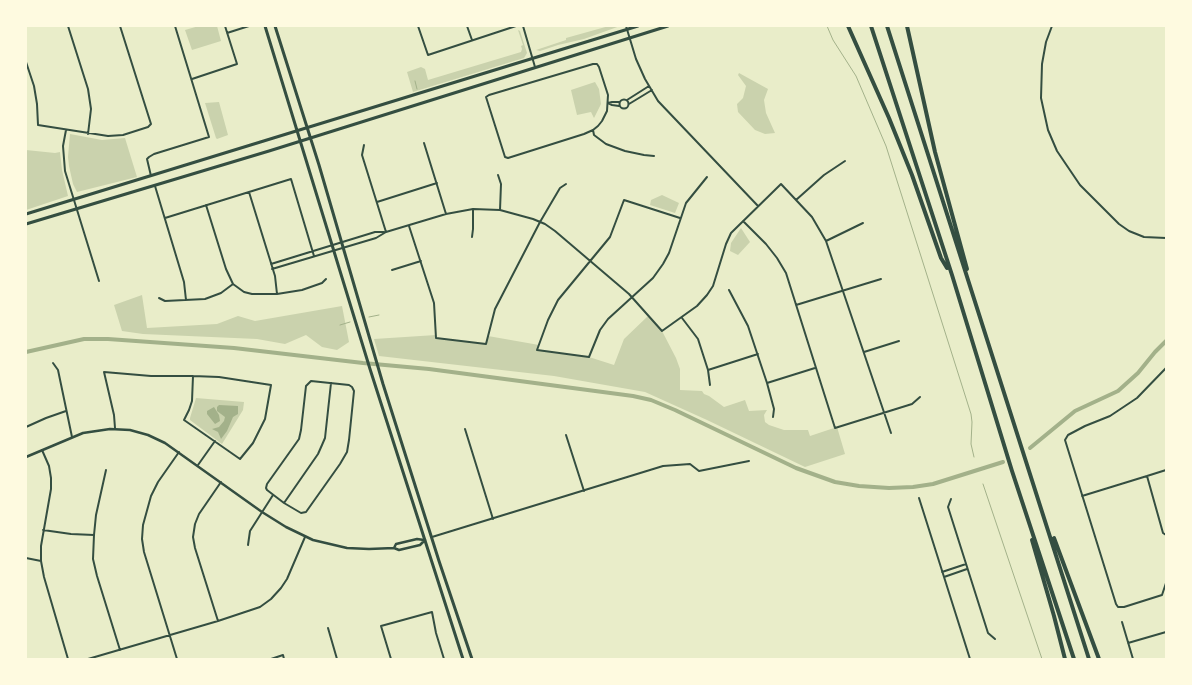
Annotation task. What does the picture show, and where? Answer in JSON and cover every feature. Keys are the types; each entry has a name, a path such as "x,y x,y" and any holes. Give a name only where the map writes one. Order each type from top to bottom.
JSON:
{"highway":[{"path":"848,26 889,118 912,175 941,258 952,275"},
{"path":"871,26 952,275 1012,470 1074,659"},
{"path":"887,26 969,285 1030,469 1089,659"},
{"path":"907,26 935,152 965,261 969,285"},
{"path":"1012,470 1054,616 1064,659"},
{"path":"1045,520 1059,549 1079,608 1099,659"}],"main road":[{"path":"265,26 333,244 370,369 463,659"},
{"path":"275,26 344,247 379,370 472,659"},
{"path":"26,214 297,132 627,28 638,26"},
{"path":"26,224 300,142 668,26"},
{"path":"425,540 432,538"}],"street":[{"path":"68,26 88,89 91,109 88,134"},
{"path":"26,62 34,86 38,125 108,136 123,135 148,127 151,124 120,26"},
{"path":"152,176 147,159 154,154 210,137 175,26"},
{"path":"192,79 237,64 226,26"},
{"path":"227,33 240,27 247,26"},
{"path":"418,26 428,55 516,26"},
{"path":"468,26 472,40"},
{"path":"523,26 535,68"},
{"path":"1052,26 1046,42 1042,64 1041,98 1048,130 1057,151 1080,185 1122,227 1144,237 1166,238"},
{"path":"627,28 636,59 658,101 758,206"},
{"path":"597,64 605,85 608,103 607,111 602,121 593,130 508,158 505,157 486,97 516,86 597,64"},
{"path":"608,103 620,102 624,99 627,100 649,86"},
{"path":"608,103 624,109 629,104 652,90"},
{"path":"627,100 629,104"},
{"path":"619,106 620,102"},
{"path":"66,130 63,146 64,165 76,209 99,281"},
{"path":"593,130 594,135 606,144 625,151 654,156"},
{"path":"424,143 446,214"},
{"path":"364,145 362,155 386,232"},
{"path":"796,200 824,175 845,162"},
{"path":"498,175 501,184 500,210"},
{"path":"680,218 624,200 610,237 558,300 548,320 537,350 589,357 600,330 608,319 653,278 663,264 669,253 686,203 706,177"},
{"path":"165,218 291,179 314,256"},
{"path":"376,202 437,183"},
{"path":"409,226 434,303 436,338 486,344 495,310 540,222 560,188 566,184"},
{"path":"271,264 333,244 375,232 386,232 409,226 446,214 473,209 500,210 540,222 555,231 631,297 662,331 697,306 713,286 730,233 781,184 812,217 826,241 891,433"},
{"path":"154,185 184,282 186,300"},
{"path":"248,192 271,264 277,294"},
{"path":"206,205 226,269 234,284 244,292 252,294 277,294 302,290 322,283 326,279"},
{"path":"472,238 474,230 473,209"},
{"path":"743,221 766,244 786,273 835,428 912,404 920,397"},
{"path":"826,241 863,223"},
{"path":"272,269 376,238 386,232"},
{"path":"392,270 421,261"},
{"path":"796,305 881,279"},
{"path":"159,298 166,301 205,299 221,293 234,284"},
{"path":"729,290 748,326 758,354 774,409 773,417"},
{"path":"682,318 698,339 708,370 710,385"},
{"path":"864,352 899,340"},
{"path":"708,370 758,354"},
{"path":"53,363 58,370 72,437"},
{"path":"767,383 815,368"},
{"path":"1166,368 1137,398 1123,408 1110,416 1068,435 1065,440 1118,607 1124,608 1162,595 1166,583"},
{"path":"115,428 114,415 104,372 151,376 193,376 219,377 271,385 265,419 253,443 240,459 184,420 192,401 193,376"},
{"path":"311,381 331,383 349,385 354,390 349,440 346,452 340,464 306,512 301,513 284,503 266,488 267,484 299,439 306,386 311,381"},
{"path":"284,503 318,454 325,438 331,383"},
{"path":"26,428 46,418 66,411"},
{"path":"26,457 88,431 115,428 130,430 148,435 165,443 198,465 262,512 286,527 321,543 347,548 394,548 399,550 420,545 425,540"},
{"path":"465,429 492,519"},
{"path":"566,435 584,491"},
{"path":"198,465 215,441"},
{"path":"42,450 49,466 52,478 49,503 43,530 41,561 44,577 68,659"},
{"path":"177,659 144,552 142,539 143,525 151,496 158,482 179,452"},
{"path":"432,538 663,466 690,464 699,471 749,461"},
{"path":"106,470 96,515 93,558 97,576 120,650"},
{"path":"1082,496 1166,470"},
{"path":"1147,476 1163,533 1166,535"},
{"path":"218,621 195,548 194,537 195,524 199,514 221,482"},
{"path":"248,545 250,531 274,495"},
{"path":"919,498 970,659"},
{"path":"951,499 948,507 988,633 995,639"},
{"path":"43,530 71,534 94,535"},
{"path":"88,659 170,636 260,607 271,599 287,579 305,536"},
{"path":"394,548 396,544 417,539 425,540"},
{"path":"26,558 41,561"},
{"path":"942,572 966,564"},
{"path":"956,568 958,572"},
{"path":"944,577 968,569"},
{"path":"391,659 381,626 432,612 436,633 444,659"},
{"path":"1122,622 1133,659"},
{"path":"328,628 337,659"},
{"path":"1128,643 1166,632"},
{"path":"270,659 283,655 284,659"}],"shaded area":[{"path":"199,26 217,26 221,41 192,50 185,30"},
{"path":"609,26 620,26 584,39 540,51 536,50 566,40 566,38"},
{"path":"518,30 520,31 527,53 524,58 413,92 407,72 421,67 425,69 428,80 521,52 521,46 523,45"},
{"path":"739,73 768,89 764,100 766,113 775,133 765,134 755,130 738,112 737,104 743,98 746,86 738,75"},
{"path":"595,82 599,89 601,104 594,118 591,112 577,115 571,90"},
{"path":"219,102 228,135 217,139 205,103"},
{"path":"70,134 102,140 125,138 137,177 77,192 73,184 69,166 68,157"},
{"path":"26,150 55,153 60,152 62,170 68,196 26,210"},
{"path":"662,195 679,203 675,213 650,205 651,200"},
{"path":"741,228 750,242 738,255 730,251 731,243"},
{"path":"142,295 147,328 217,324 238,316 255,321 342,306 349,342 337,350 322,347 306,335 285,344 257,339 143,334 122,331 114,305"},
{"path":"648,316 662,331 676,358 680,369 680,390 702,391 704,394 724,407 745,400 749,411 767,410 764,415 765,422 769,425 784,430 808,430 810,436 837,427 845,454 805,467 645,392 554,376 379,356 374,339 436,335 436,338 486,344 488,336 539,345 537,350 589,357 614,365 624,339"},
{"path":"196,398 244,402 243,410 222,444 190,420"},
{"path":"219,405 238,406 238,414 233,417 227,431 221,439 218,432 212,429 219,427 224,421 225,417 217,411 217,407"},
{"path":"214,407 219,415 220,421 215,424 207,414 207,411"}],"waterway":[{"path":"827,26 833,40 856,76 886,146 971,414 971,444 974,457"},
{"path":"415,81 417,89"},
{"path":"369,317 379,315"},
{"path":"340,325 350,322"},
{"path":"26,352 84,339 108,339 234,348 429,369 633,396 651,400 675,410 796,468 835,482 859,486 889,488 933,484 1003,462"},
{"path":"1030,448 1075,411 1118,391 1138,373 1166,341"},
{"path":"983,484 1042,659"}]}
